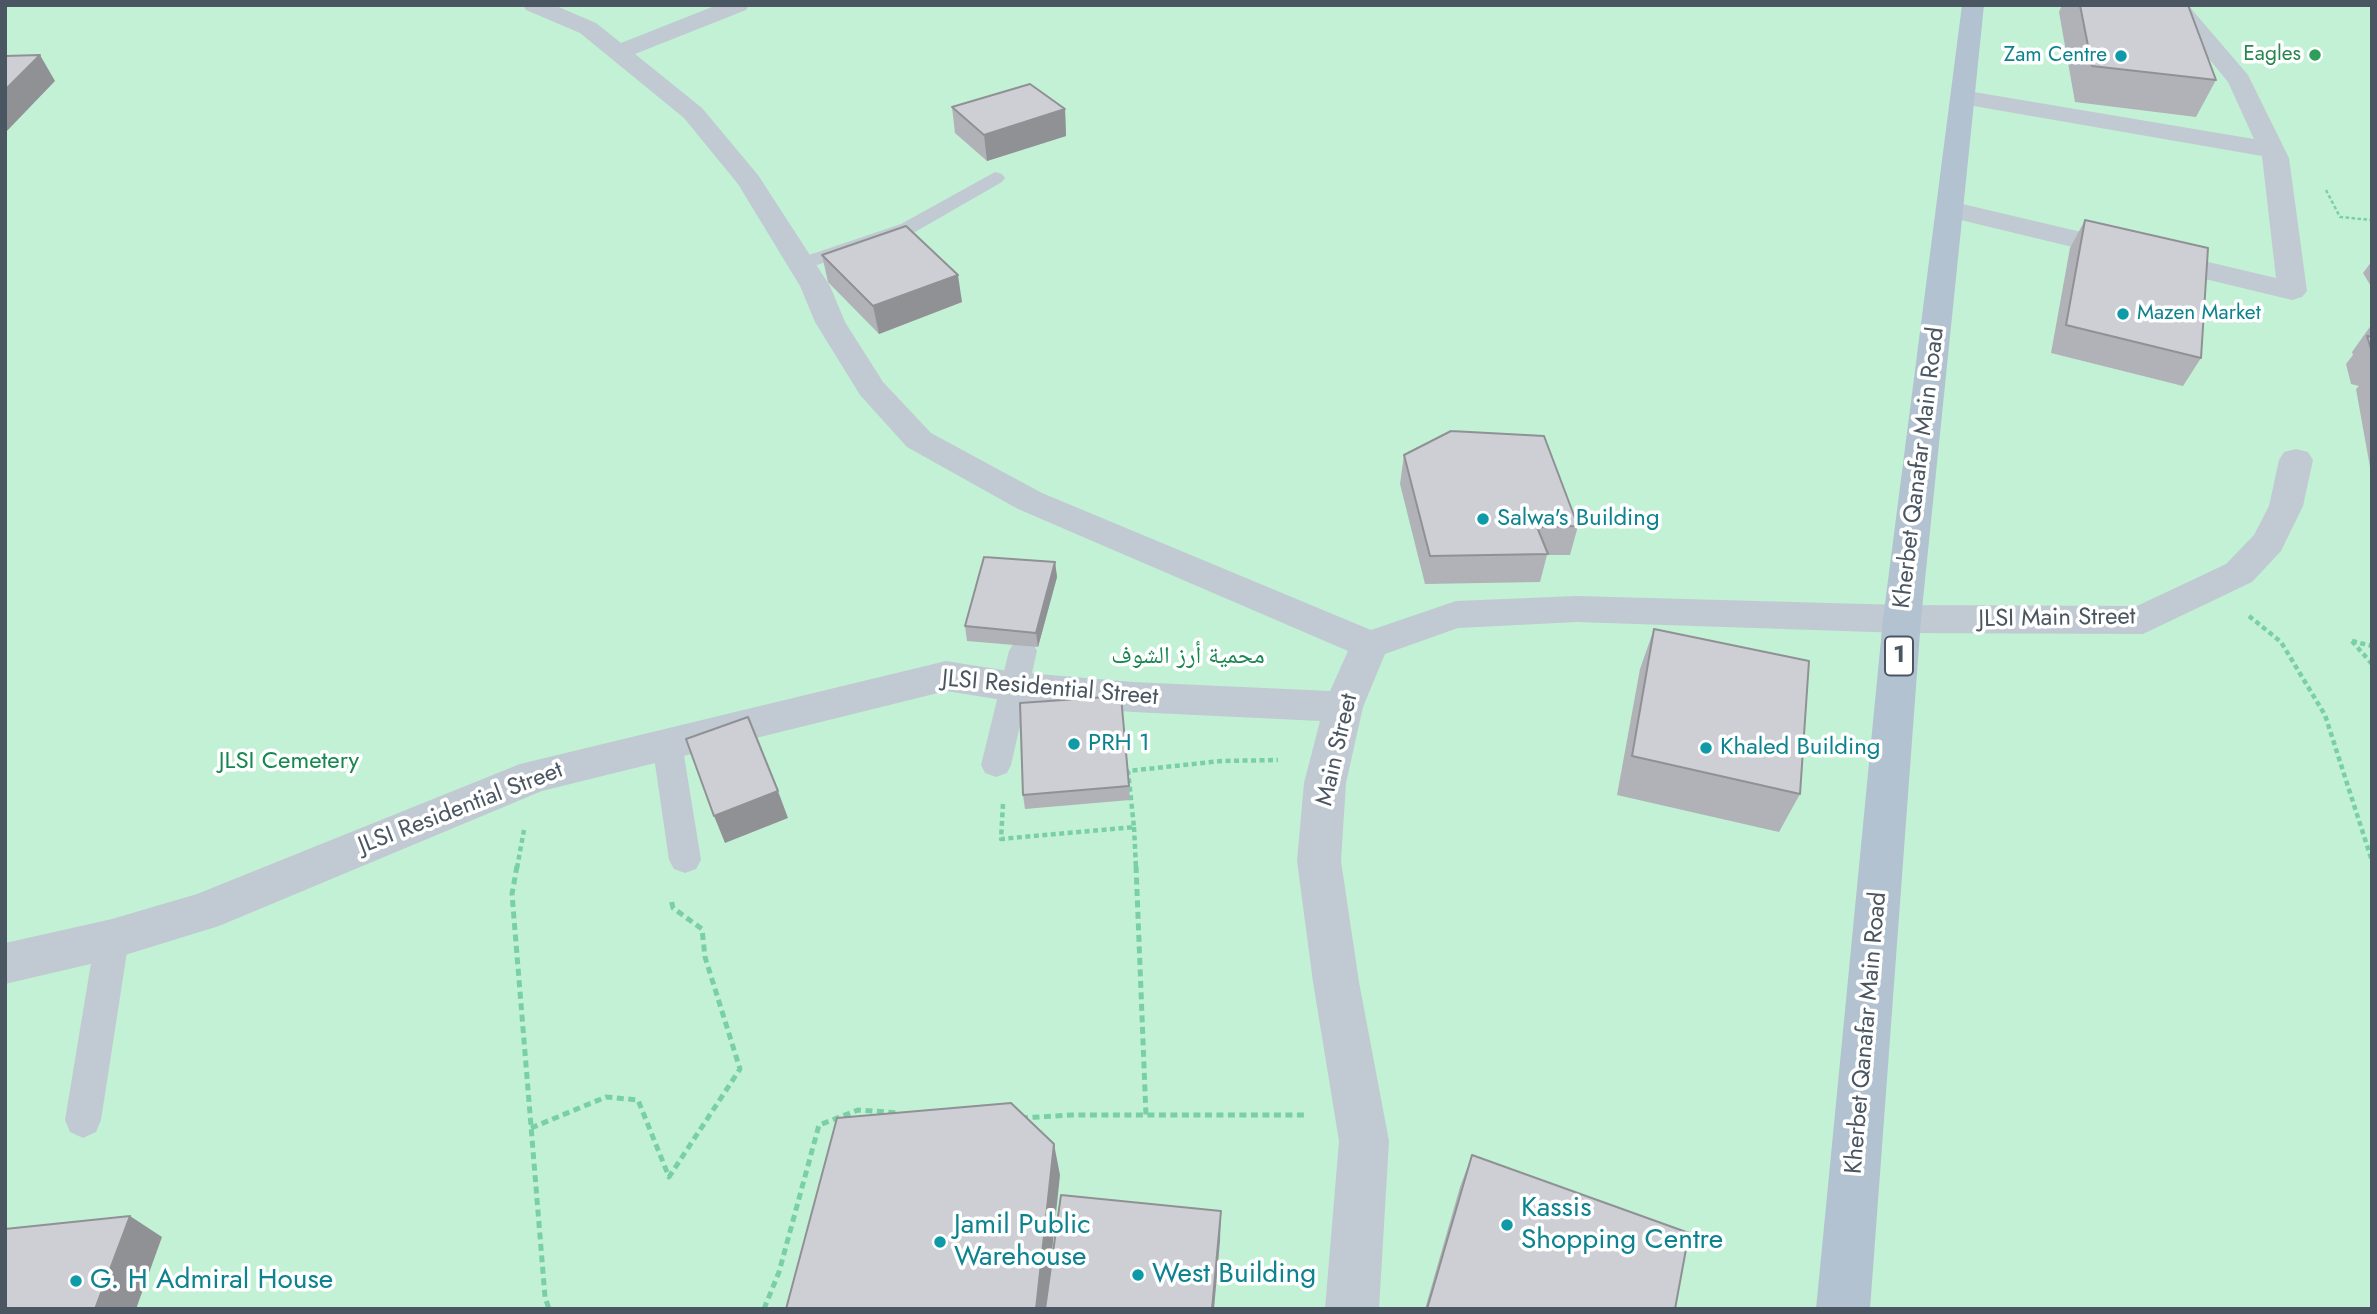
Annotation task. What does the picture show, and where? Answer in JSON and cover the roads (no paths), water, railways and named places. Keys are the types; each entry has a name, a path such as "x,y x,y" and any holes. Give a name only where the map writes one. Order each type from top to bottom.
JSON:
{"main road":[{"name":"Kherbet Qanafar Main Road","path":"1843,1309 1902,619 1973,5"}],"street":[{"path":"534,5 588,28 693,113 749,181 815,286 830,322 872,388 919,440 1030,501 1370,645 1456,615 1577,609 1902,619"},
{"path":"620,52 738,5"},
{"path":"1950,209 2292,290 2276,158 2239,80 2176,5"},
{"path":"1962,97 2272,149"},
{"name":"JLSI Main Street","path":"1902,619 2143,620 2195,592 2239,573 2268,542 2286,506 2297,460"},
{"name":"Main Street","path":"1352,1309 1364,1141 1319,861 1325,783 1343,707 1370,645"},
{"name":"JLSI Residential Street","path":"5,964 112,939 203,912 535,776 946,676 1019,669 1174,699 1343,707"}],"lane":[{"path":"801,264 908,228 995,178"},
{"path":"996,765 1019,669"},
{"path":"667,743 685,860"},
{"path":"83,1120 112,939"}],"place":[{"name":"Eagles","path":"2315,55"},
{"name":"Zam Centre","path":"2121,56"},
{"name":"Mazen Market","path":"2123,314"},
{"name":"Salwa's Building","path":"1483,519"},
{"name":"PRH 1","path":"1074,744"},
{"name":"Khaled Building","path":"1706,748"},
{"name":"Kassis Shopping Centre","path":"1507,1225"},
{"name":"Jamil Public Warehouse","path":"940,1242"},
{"name":"West Building","path":"1138,1275"},
{"name":"G. H Admiral House","path":"76,1281"}],"park label":[{"name":"محمية أرز الشوف","path":"1188,657"},
{"name":"JLSI Cemetery","path":"289,762"}]}
